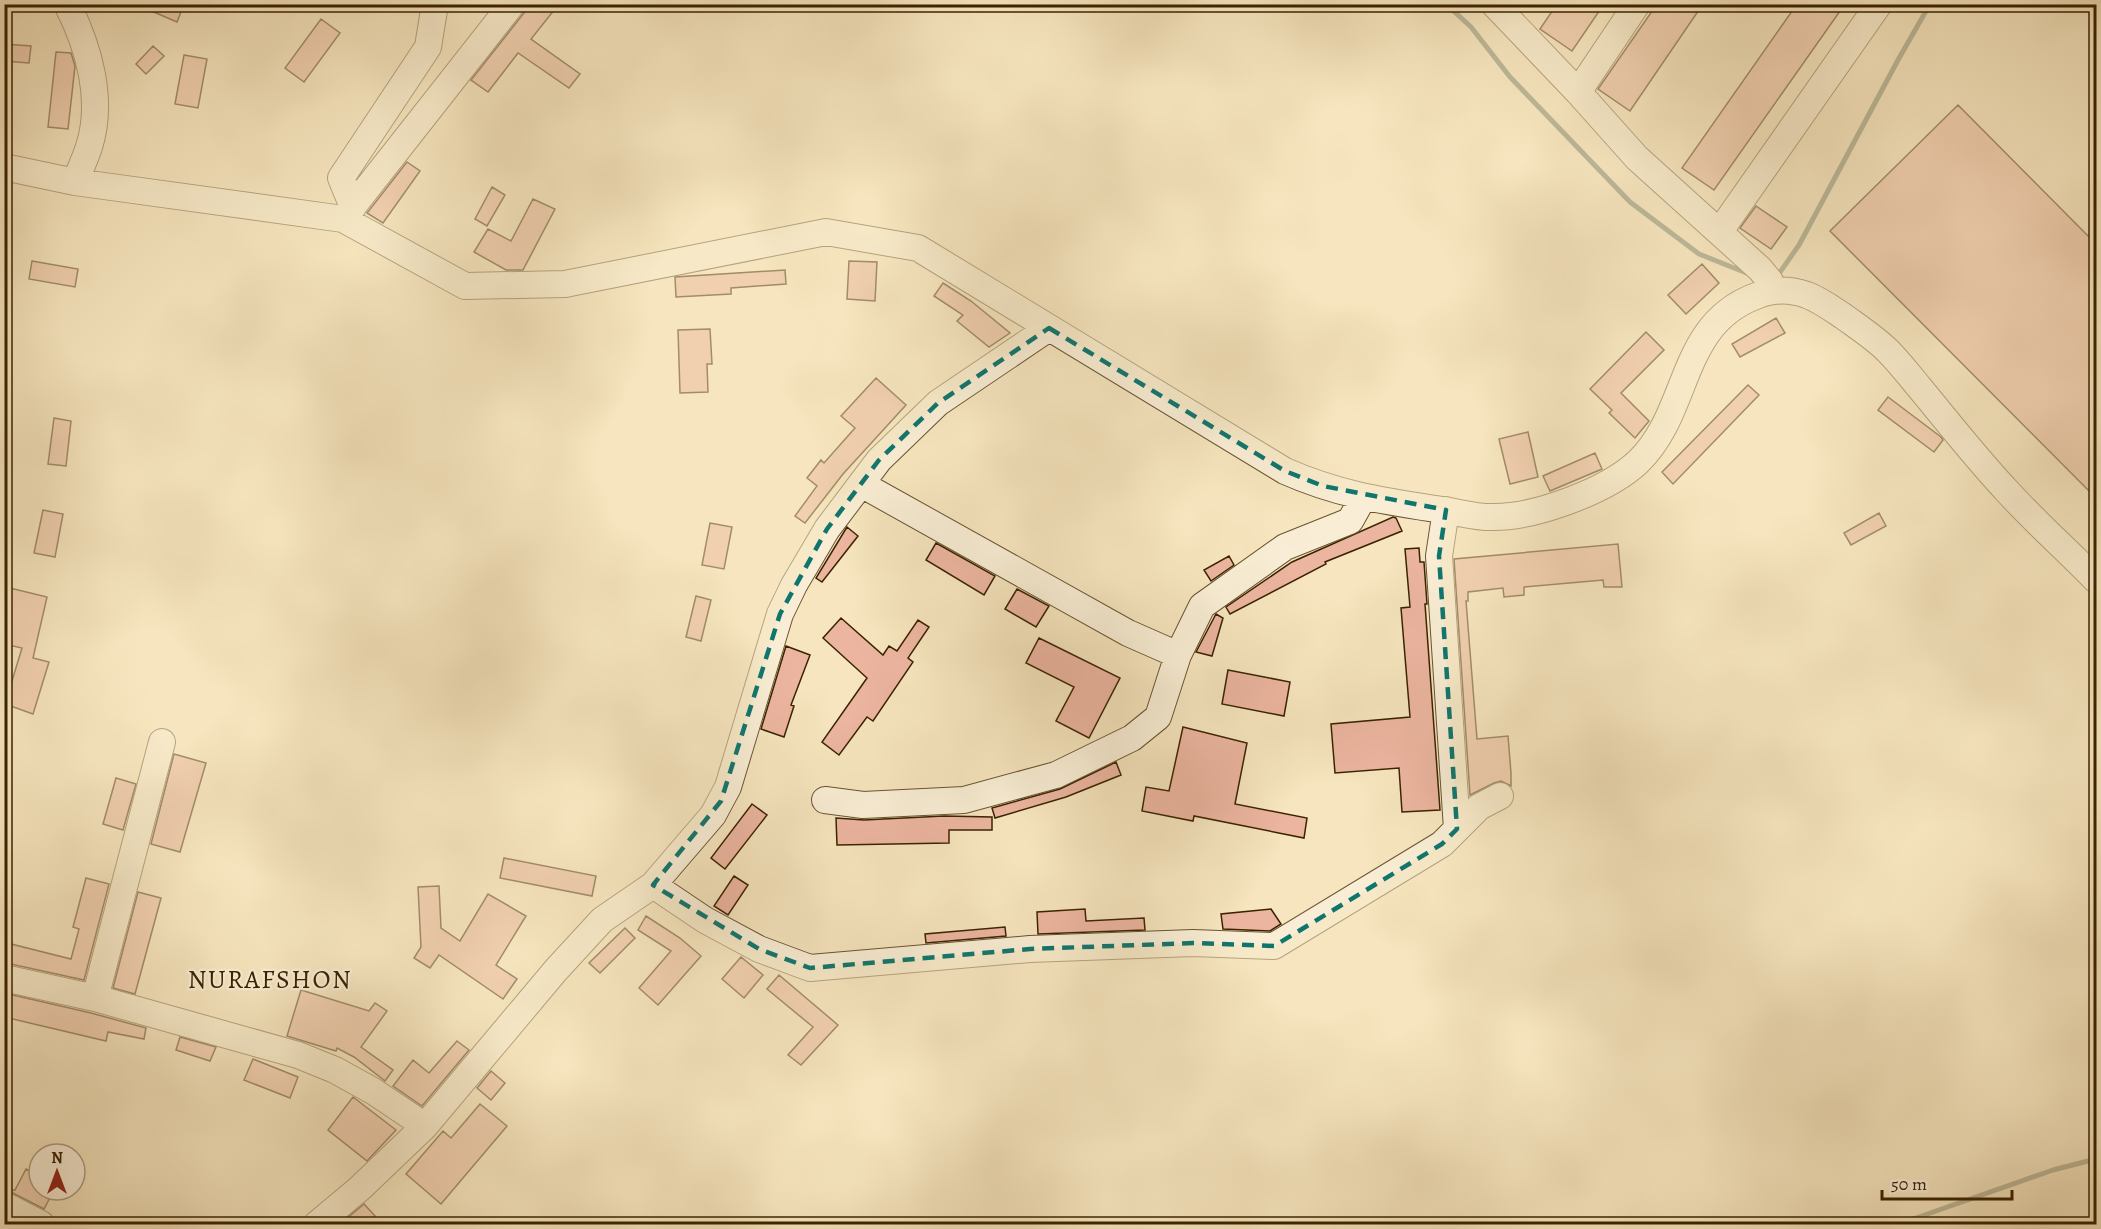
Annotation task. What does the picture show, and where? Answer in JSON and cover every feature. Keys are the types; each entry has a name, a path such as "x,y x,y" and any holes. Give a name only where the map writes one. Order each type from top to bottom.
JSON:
{"street":[{"path":"67,4 88,52 95,112 90,146 75,182"},
{"path":"348,213 341,178 428,47 435,4"},
{"path":"348,213 512,4"},
{"path":"1494,4 1637,158 1720,231 1767,280 1814,298 1859,327 1888,351 2007,492 2097,580"},
{"path":"1578,92 1637,4"},
{"path":"1720,231 1879,4"},
{"path":"4,166 75,182 348,213 465,286 565,284 826,232 918,248 1285,471 1363,498 1492,518 1524,515 1589,492 1626,472 1648,451 1665,424 1692,360 1709,329 1716,320 1734,306 1752,297 1767,280"},
{"path":"316,1224 359,1189 425,1126 556,970 602,920 653,885 713,815 728,787 780,614 809,556 827,529 879,460 938,403 1049,328"},
{"path":"861,484 1128,633 1178,655"},
{"path":"825,800 863,805 964,800 1056,775 1132,738 1158,717 1178,655 1202,606 1285,547 1350,521 1363,498"},
{"path":"1446,510 1439,556 1457,829"},
{"path":"95,998 162,742"},
{"path":"653,885 705,920 759,949 810,968 1042,949 1193,942 1274,946 1442,844 1479,807 1500,796"},
{"path":"4,978 95,998 298,1055 335,1070 373,1091 425,1126"},
{"path":"4,1205 41,1224"}],"highlighted area":[{"path":"1049,328 1285,471 1323,486 1446,510 1439,556 1457,829 1442,844 1274,946 1193,943 1030,949 810,968 759,949 653,885 721,801 780,614 827,529 879,460 938,403"}],"building":[{"path":"135,4 184,4 177,22"},
{"path":"527,4 559,4 531,39 580,74 569,88 518,53 488,92 471,80 524,13"},
{"path":"1557,4 1604,4 1572,51 1540,29"},
{"path":"1657,4 1703,4 1630,111 1598,89"},
{"path":"1797,4 1845,4 1714,190 1682,168"},
{"path":"321,19 340,33 304,82 285,68"},
{"path":"4,44 31,46 29,63 4,61"},
{"path":"153,46 164,56 146,74 136,64"},
{"path":"56,52 71,53 75,66 68,129 48,127"},
{"path":"184,55 207,59 198,108 175,104"},
{"path":"1958,105 2097,245 2097,499 1830,231"},
{"path":"407,162 420,171 383,223 367,213"},
{"path":"492,187 505,195 487,226 475,219"},
{"path":"533,199 555,209 523,270 506,270 474,252 488,229 511,241"},
{"path":"1756,206 1787,227 1771,249 1740,228"},
{"path":"32,261 78,269 75,287 29,279"},
{"path":"849,261 877,262 875,301 847,299"},
{"path":"1702,264 1719,283 1686,314 1668,295"},
{"path":"785,270 786,284 731,288 731,294 676,297 675,277"},
{"path":"943,283 971,301 1010,333 989,347 957,321 963,315 934,296"},
{"path":"1776,318 1785,333 1740,357 1732,344"},
{"path":"710,329 712,364 707,364 708,392 680,393 678,330"},
{"path":"1646,332 1664,350 1621,393 1649,421 1635,438 1609,413 1612,410 1590,389"},
{"path":"876,378 906,405 843,474 805,523 795,516 817,486 807,478 821,460 824,463 855,428 841,416"},
{"path":"1748,385 1759,395 1673,484 1662,472"},
{"path":"1888,397 1941,437 1943,440 1934,452 1878,410"},
{"path":"54,418 71,421 66,466 48,464"},
{"path":"1528,432 1538,477 1510,484 1499,439"},
{"path":"1595,453 1602,469 1550,491 1543,476"},
{"path":"43,510 63,514 55,557 34,553"},
{"path":"1879,513 1886,526 1851,545 1844,533"},
{"path":"1393,517 1396,518 1402,531 1325,562 1326,564 1230,614 1226,607 1292,562"},
{"path":"710,523 732,527 724,569 702,565"},
{"path":"847,527 858,536 822,582 816,578"},
{"path":"936,543 995,576 984,595 926,560"},
{"path":"1618,544 1622,587 1604,587 1603,580 1524,587 1524,595 1504,597 1503,588 1468,592 1468,601 1466,601 1477,739 1508,736 1511,773 1511,786 1501,781 1470,795 1454,559"},
{"path":"1419,548 1420,562 1424,562 1440,810 1402,812 1399,768 1335,773 1331,724 1410,717 1401,608 1410,607 1405,549"},
{"path":"1229,556 1234,565 1211,581 1204,570"},
{"path":"10,588 47,597 33,658 49,662 33,714 5,704 22,648 4,644 4,614"},
{"path":"1017,589 1049,606 1036,627 1005,609"},
{"path":"696,596 711,600 701,641 686,637"},
{"path":"1216,614 1223,618 1212,656 1196,652"},
{"path":"841,618 883,655 889,646 897,651 918,620 929,627 908,658 913,662 873,721 867,717 839,755 822,742 867,678 823,638"},
{"path":"1039,638 1120,678 1089,738 1056,721 1074,687 1026,663"},
{"path":"786,646 810,655 791,705 794,706 784,737 761,729"},
{"path":"1228,670 1290,682 1284,716 1222,704"},
{"path":"1183,727 1247,743 1235,804 1307,818 1304,838 1194,816 1193,821 1142,811 1146,787 1169,791"},
{"path":"174,754 206,763 180,852 151,844"},
{"path":"1116,762 1121,775 1066,797 995,818 992,808 1060,789"},
{"path":"116,778 136,784 123,830 103,824"},
{"path":"752,804 767,815 725,869 711,858"},
{"path":"944,816 992,817 992,830 949,830 949,843 837,845 836,818 864,820"},
{"path":"504,858 596,876 592,896 500,878"},
{"path":"734,876 748,885 728,915 714,906"},
{"path":"86,878 109,884 84,980 6,963 11,944 71,959 79,929 73,927"},
{"path":"439,886 441,928 460,941 488,894 526,916 496,965 517,979 503,999 439,955 430,968 414,958 421,947 418,887"},
{"path":"138,892 161,898 135,994 113,988"},
{"path":"1085,909 1086,921 1144,918 1145,930 1038,934 1037,912"},
{"path":"1271,909 1281,924 1270,931 1223,929 1221,914"},
{"path":"646,916 680,938 701,956 658,1005 639,988 671,951 638,930"},
{"path":"1005,927 1006,936 926,943 925,934"},
{"path":"625,928 635,938 600,973 589,963"},
{"path":"741,957 763,975 744,998 722,979"},
{"path":"779,975 838,1025 801,1065 788,1055 813,1027 767,989"},
{"path":"301,990 369,1011 375,1003 387,1011 361,1047 393,1070 385,1081 354,1057 337,1048 336,1051 287,1036"},
{"path":"4,993 146,1028 144,1039 108,1032 106,1041 4,1017"},
{"path":"180,1037 216,1047 210,1061 176,1050"},
{"path":"457,1041 469,1050 422,1106 393,1086 413,1060 429,1073"},
{"path":"253,1059 298,1077 290,1098 244,1080"},
{"path":"491,1071 505,1083 491,1100 477,1088"},
{"path":"353,1097 396,1130 367,1161 328,1130"},
{"path":"480,1104 507,1126 441,1204 406,1174 443,1131 451,1138"},
{"path":"27,1170 27,1200 7,1190 15,1190"},
{"path":"30,1202 48,1202 44,1209"},
{"path":"364,1204 375,1216 367,1224 340,1224"}],"waterway":[{"path":"1446,4 1471,27 1510,77 1630,202 1699,254 1749,274"},
{"path":"1776,275 1799,245 1930,4"},
{"path":"1899,1224 2053,1170 2096,1159"}],"district":[{"name":"NURAFSHON","path":"270,979"}]}
